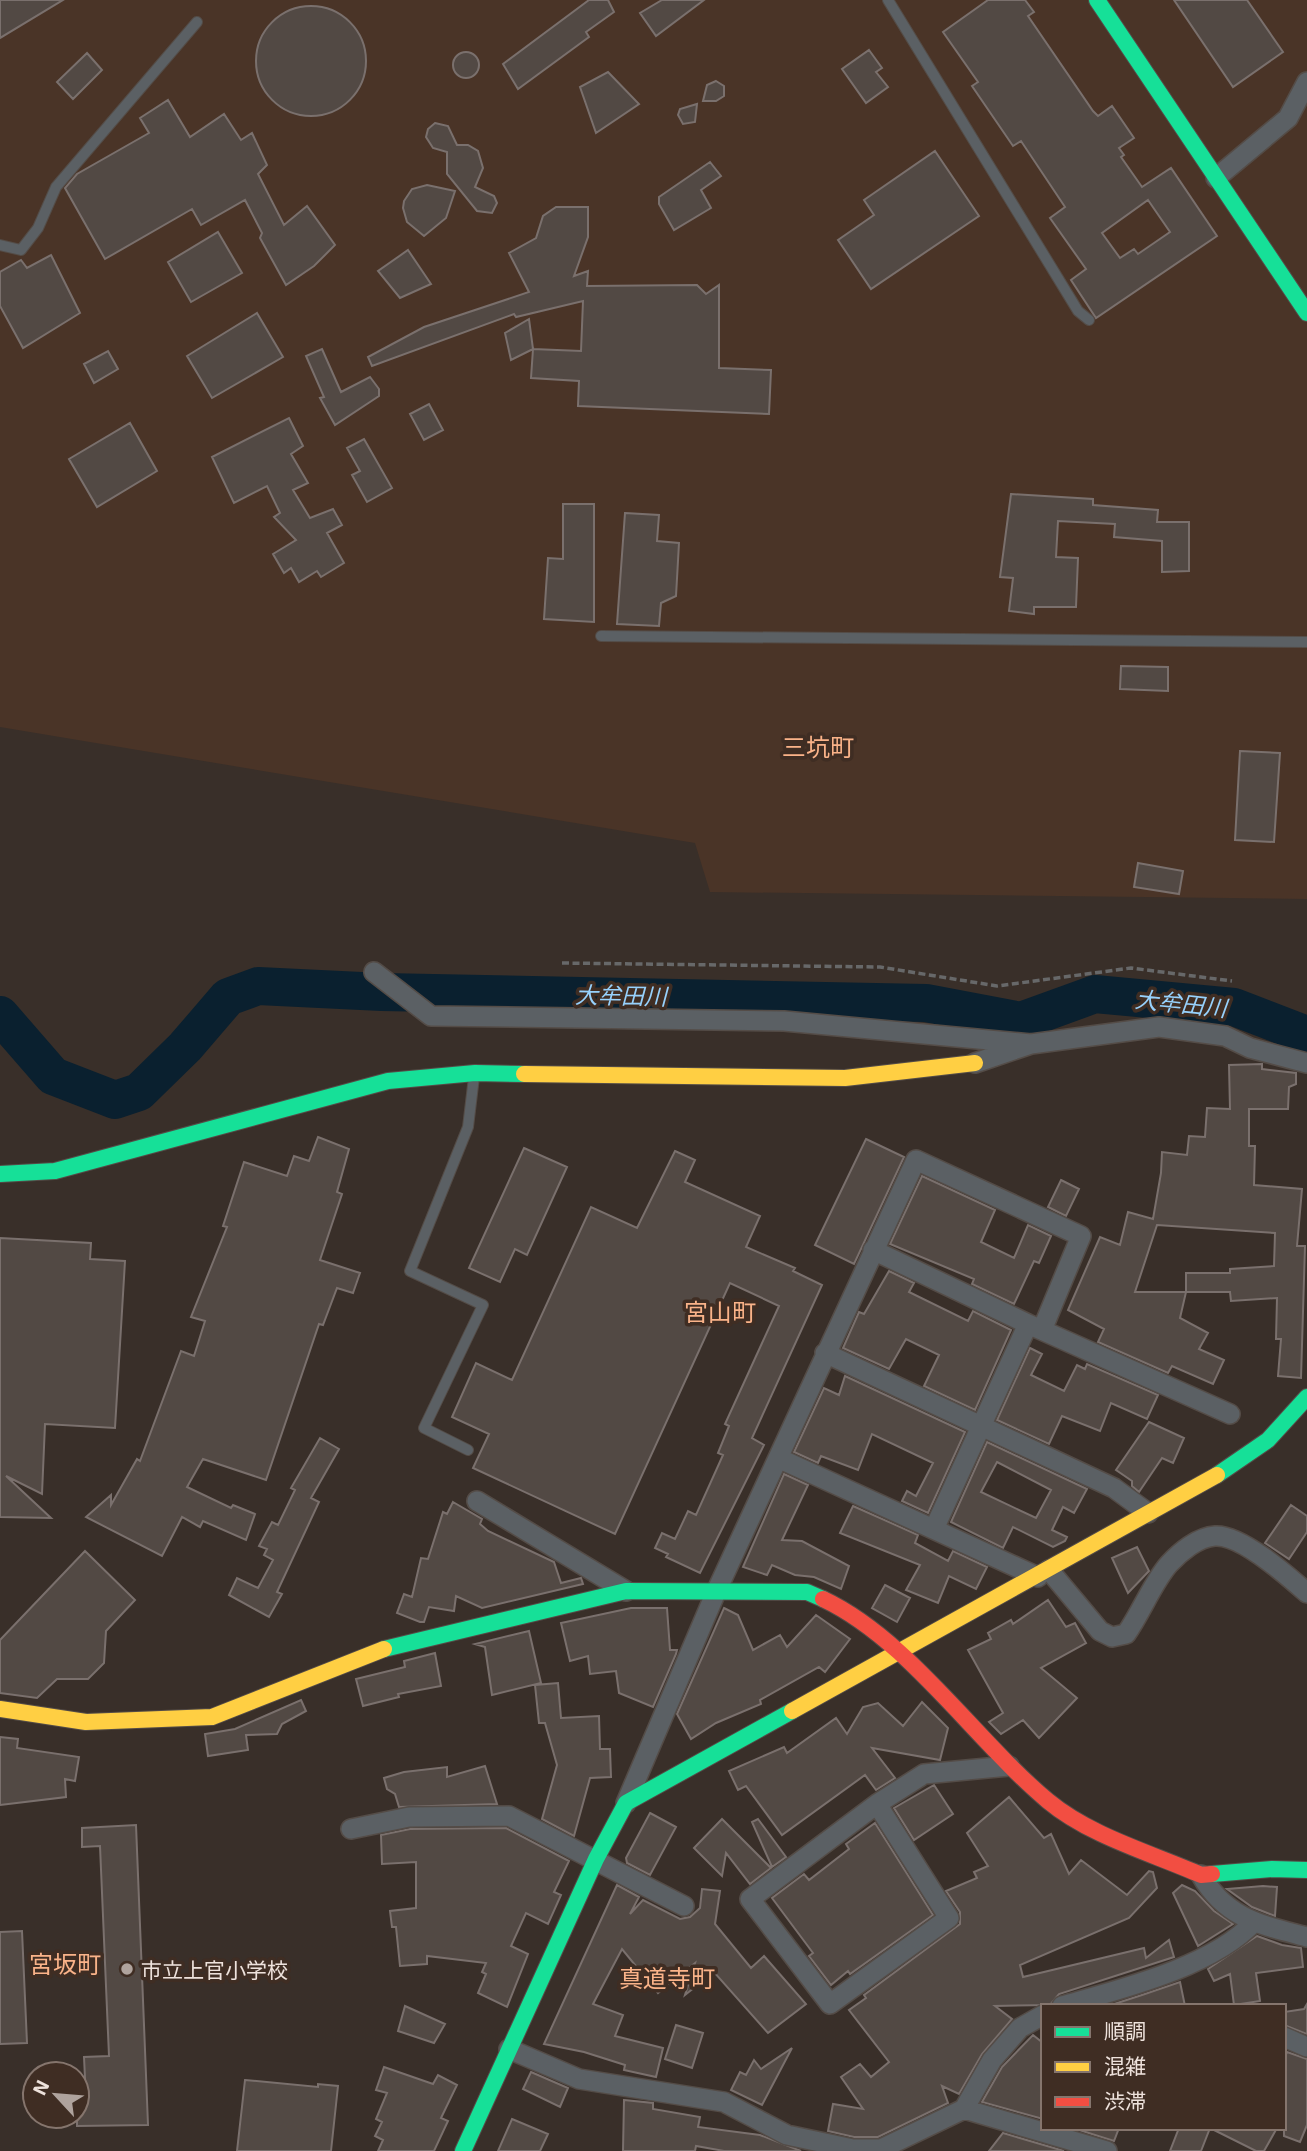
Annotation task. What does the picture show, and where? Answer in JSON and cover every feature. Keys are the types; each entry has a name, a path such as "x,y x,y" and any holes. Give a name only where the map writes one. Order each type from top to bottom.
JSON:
{"street":[{"path":"1097,0 1307,313"},
{"path":"1216,178 1288,118 1307,82"},
{"path":"374,972 431,1016 784,1021 1031,1044"},
{"path":"0,1174 55,1171 387,1081 475,1073 845,1078 975,1063 1031,1044 1158,1027 1224,1036 1250,1048 1307,1063"},
{"path":"463,2151 596,1859 626,1803 716,1592 916,1160 1081,1236 982,1424 934,1529"},
{"path":"873,1250 1035,1327 1230,1414"},
{"path":"825,1353 982,1424 1114,1488 1148,1513"},
{"path":"626,1803 1043,1574 1262,1447 1299,1422 1307,1397"},
{"path":"778,1458 934,1529 1043,1574 1100,1631 1112,1637 1126,1634 1168,1565 1192,1544 1216,1536 1238,1544 1279,1568 1307,1593"},
{"path":"477,1502 538,1535 626,1591"},
{"path":"0,1709 86,1722 212,1717 393,1646 626,1591 807,1592 848,1611 900,1654 1009,1766 1050,1803 1086,1825 1201,1875 1272,1869 1307,1870"},
{"path":"877,1804 949,1918 830,2004 750,1899 877,1804 924,1773 1009,1766"},
{"path":"351,1829 409,1817 509,1816 684,1906"},
{"path":"1201,1875 1212,1894 1254,1922 1307,1937"},
{"path":"1068,2004 1162,1975 1237,1940 1254,1922"},
{"path":"509,2049 579,2079 724,2102 787,2135 853,2149 883,2150 964,2109 992,2060 1020,2028 1041,2016"},
{"path":"1286,2038 1307,2047"},
{"path":"964,2109 1107,2151"}],"lane":[{"path":"888,0 1078,311 1089,320"},
{"path":"0,245 21,250 38,228 56,187 197,22"},
{"path":"601,636 1307,642"},
{"path":"468,1450 424,1428 483,1305 410,1271 468,1127 475,1073"}],"path":[{"path":"562,963 880,967 997,986 1131,968 1232,981"}],"shaded area":[{"path":"0,0 1307,0 1307,899 710,892 695,843 0,727"}],"building":[{"path":"0,0 63,0 0,38"},
{"path":"589,0 608,0 614,12 586,32 589,37 518,89 503,64"},
{"path":"662,0 704,0 656,36 640,13"},
{"path":"988,0 1025,0 1034,12 1028,16 1093,111 1098,116 1112,106 1134,138 1119,148 1124,155 1121,157 1142,187 1171,168 1217,236 1096,318 1071,280 1086,269 1050,218 1065,207 1021,141 1013,146 972,86 978,82 943,32","holes":["1148,200 1170,232 1138,254 1134,249 1120,258 1102,233"]},
{"path":"1174,0 1247,0 1283,52 1233,87"},
{"path":"311,6 332,10 350,22 362,40 366,61 362,82 350,100 332,112 311,116 290,112 272,100 260,82 256,61 260,40 272,22 290,10"},
{"path":"869,50 882,68 876,72 888,87 866,103 842,69"},
{"path":"466,52 475,56 479,65 475,74 466,78 457,74 453,65 457,56"},
{"path":"87,53 102,70 73,99 57,82"},
{"path":"608,72 639,104 596,133 580,87"},
{"path":"716,81 724,86 724,96 716,101 703,101 707,85"},
{"path":"168,100 190,137 224,114 241,140 252,133 267,165 258,174 284,225 307,206 335,245 314,266 286,285 260,238 262,233 245,200 201,225 192,209 105,259 65,188 77,174 149,133 140,118"},
{"path":"697,104 695,122 683,124 678,115 680,109"},
{"path":"435,123 448,126 457,145 468,145 478,151 483,168 475,187 494,196 497,203 492,213 477,211 447,174 447,152 433,148 426,137 428,129"},
{"path":"935,151 979,216 871,289 838,240 874,215 864,200"},
{"path":"710,162 721,176 701,190 711,208 674,230 659,204 659,197"},
{"path":"427,185 455,191 446,218 424,236 407,222 403,208 412,189"},
{"path":"556,207 588,207 588,237 574,276 588,271 587,286 697,285 706,294 719,285 719,368 771,370 769,414 578,406 579,381 531,378 533,349 581,351 583,301 516,317 514,314 372,366 368,357 424,327 529,292 509,253 536,238 543,216"},
{"path":"218,232 242,273 191,302 168,262"},
{"path":"408,250 431,284 400,298 378,271"},
{"path":"51,255 80,313 23,348 0,306 0,272 21,260 27,268"},
{"path":"257,313 283,357 212,398 187,356"},
{"path":"529,319 533,349 511,360 505,333"},
{"path":"322,349 341,392 370,377 379,389 379,396 335,425 320,398 324,397 306,356"},
{"path":"108,351 118,369 94,383 84,364"},
{"path":"429,404 443,430 424,440 410,414"},
{"path":"289,418 303,446 291,454 308,483 293,490 310,518 333,509 342,525 327,533 344,563 321,577 317,571 299,582 291,568 284,573 273,554 296,540 274,517 280,513 267,486 234,503 212,457"},
{"path":"130,423 157,471 97,507 69,459"},
{"path":"364,439 392,488 367,502 352,475 360,471 347,448"},
{"path":"1011,494 1093,499 1093,505 1158,510 1157,522 1189,522 1189,571 1162,572 1162,541 1114,537 1115,524 1058,521 1056,557 1078,558 1076,607 1034,607 1034,614 1009,611 1013,578 1000,577"},
{"path":"563,504 594,504 594,622 544,619 548,558 563,559"},
{"path":"625,513 659,515 657,541 679,543 676,596 661,603 659,626 617,624"},
{"path":"1121,666 1168,667 1168,691 1120,689"},
{"path":"1240,751 1280,753 1274,842 1235,840"},
{"path":"1138,863 1183,871 1179,894 1134,887"},
{"path":"1262,1064 1262,1069 1296,1073 1296,1084 1289,1087 1288,1109 1249,1109 1249,1146 1255,1146 1254,1185 1302,1189 1297,1246 1305,1246 1301,1378 1278,1376 1281,1339 1276,1339 1277,1298 1231,1301 1230,1292 1186,1292 1180,1318 1208,1333 1199,1349 1224,1360 1213,1384 1172,1366 1168,1373 1098,1342 1104,1329 1068,1310 1100,1237 1120,1245 1128,1212 1153,1219 1162,1152 1187,1155 1189,1136 1205,1137 1207,1108 1230,1109 1229,1065","holes":["1157,1225 1275,1233 1274,1266 1230,1269 1230,1273 1186,1273 1186,1292 1135,1292"]},
{"path":"318,1137 349,1149 337,1192 342,1194 320,1260 360,1273 353,1293 337,1288 323,1325 319,1324 266,1480 203,1459 187,1487 231,1508 233,1505 255,1514 246,1540 203,1521 200,1527 182,1517 162,1556 86,1517 111,1495 111,1505 137,1459 140,1461 181,1351 194,1356 205,1321 191,1317 227,1227 223,1226 244,1162 287,1176 294,1156 309,1161"},
{"path":"866,1139 904,1157 854,1264 815,1245"},
{"path":"524,1148 567,1167 527,1255 515,1249 500,1282 469,1268"},
{"path":"675,1151 695,1160 685,1182 760,1216 746,1247 795,1268 793,1271 822,1285 752,1438 764,1445 700,1573 666,1557 668,1554 655,1548 662,1533 675,1539 688,1511 696,1515 723,1455 718,1453 729,1426 725,1424 779,1306 730,1283 615,1534 473,1468 489,1434 452,1417 476,1363 512,1380 591,1207 637,1228"},
{"path":"922,1176 995,1210 981,1242 1014,1258 1028,1225 1051,1236 1039,1263 1034,1261 1014,1304 972,1284 974,1279 890,1244"},
{"path":"1061,1180 1079,1189 1066,1216 1048,1207"},
{"path":"0,1238 91,1243 90,1259 125,1261 115,1428 45,1424 42,1494 6,1476 51,1518 0,1517"},
{"path":"889,1271 914,1283 909,1292 968,1321 973,1311 1011,1330 975,1410 924,1386 939,1355 906,1339 889,1369 843,1348 859,1312 864,1314"},
{"path":"1030,1348 1042,1354 1031,1375 1064,1391 1077,1365 1085,1369 1087,1364 1158,1395 1147,1419 1111,1403 1100,1431 1062,1416 1049,1444 997,1420"},
{"path":"845,1376 965,1432 928,1513 902,1501 907,1491 916,1496 933,1463 872,1434 858,1470 821,1456 818,1463 794,1452 824,1388 839,1395"},
{"path":"1149,1422 1184,1438 1173,1463 1162,1458 1139,1492 1132,1486 1132,1481 1116,1470"},
{"path":"320,1438 339,1449 311,1498 319,1502 277,1592 282,1594 269,1617 229,1595 237,1578 258,1588 273,1560 264,1555 267,1549 259,1546 272,1522 278,1525 295,1490 291,1488"},
{"path":"987,1442 1087,1489 1074,1513 1063,1507 1052,1530 1067,1537 1053,1547 1013,1527 1003,1548 951,1522","holes":["997,1462 1051,1490 1036,1518 981,1492"]},
{"path":"784,1474 808,1485 782,1540 802,1541 849,1566 841,1589 814,1577 795,1575 772,1565 767,1575 743,1567"},
{"path":"453,1502 482,1519 480,1524 488,1531 554,1562 561,1583 581,1578 583,1584 482,1608 456,1596 454,1611 429,1607 424,1622 397,1613 404,1594 412,1597 421,1558 428,1559 443,1512 447,1514"},
{"path":"1291,1505 1307,1516 1307,1532 1289,1559 1265,1543"},
{"path":"853,1506 918,1535 915,1543 948,1561 953,1551 987,1567 976,1589 949,1576 938,1603 906,1590 920,1565 840,1533"},
{"path":"1137,1547 1149,1571 1128,1593 1112,1558"},
{"path":"85,1551 135,1600 106,1631 104,1663 88,1679 57,1679 37,1698 0,1693 0,1640"},
{"path":"885,1585 910,1598 897,1622 872,1608"},
{"path":"1048,1600 1066,1627 1075,1623 1086,1643 1041,1668 1077,1698 1039,1738 1023,1720 1001,1734 989,1722 1003,1713 968,1650 991,1639 988,1633 1011,1620 1013,1624"},
{"path":"631,1608 667,1608 670,1650 677,1650 653,1707 619,1693 616,1671 590,1674 588,1656 570,1661 561,1623"},
{"path":"724,1608 738,1615 753,1650 780,1635 787,1647 816,1615 850,1639 825,1672 819,1667 760,1700 761,1704 716,1723 691,1739 677,1714"},
{"path":"529,1631 541,1683 492,1695 485,1647 475,1644"},
{"path":"435,1653 441,1686 398,1694 399,1697 363,1706 356,1679 405,1667 404,1661"},
{"path":"558,1683 561,1718 599,1716 600,1749 610,1749 611,1777 590,1778 574,1836 542,1819 557,1765 545,1723 539,1723 535,1685"},
{"path":"301,1700 306,1711 282,1724 277,1734 246,1735 248,1750 208,1756 205,1734 235,1729"},
{"path":"922,1702 948,1728 940,1760 872,1748 895,1778 876,1790 865,1775 782,1835 746,1786 738,1790 729,1771 784,1747 787,1753 836,1718 847,1734 863,1707 878,1703 903,1726"},
{"path":"0,1737 18,1739 17,1748 79,1757 75,1781 65,1779 66,1797 0,1805"},
{"path":"485,1766 497,1804 399,1807 395,1794 387,1789 384,1778 404,1772 447,1767 447,1777"},
{"path":"934,1785 953,1814 914,1840 894,1808"},
{"path":"1009,1797 1044,1838 1051,1834 1069,1874 1081,1860 1127,1895 1149,1871 1153,1872 1157,1888 1129,1918 1020,1965 1023,1977 1144,1948 1146,1958 1169,1940 1174,1957 1059,1994 1051,2004 995,2006 1012,2019 982,2054 959,2094 942,2086 948,2103 878,2137 854,2137 828,2131 833,2104 863,2109 841,2077 860,2064 871,2077 889,2062 849,2010 866,1998 864,1995 960,1924 960,1912 946,1891 977,1878 974,1872 988,1866 967,1833"},
{"path":"650,1813 676,1827 650,1875 627,1863 626,1858"},
{"path":"722,1819 771,1868 750,1884 726,1853 722,1876 694,1848"},
{"path":"758,1819 786,1857 772,1867 752,1822"},
{"path":"875,1823 933,1915 831,1985 809,1956 813,1953 772,1898 804,1874 809,1880 849,1849 846,1844"},
{"path":"136,1825 148,2125 91,2126 91,2060 84,2060 84,2057 109,2056 100,1846 82,1847 82,1828"},
{"path":"506,1828 569,1861 554,1892 561,1895 548,1924 526,1913 511,1946 528,1954 507,2007 478,1993 486,1974 482,1972 486,1963 427,1956 427,1964 400,1966 396,1927 392,1927 390,1911 416,1908 416,1862 382,1864 381,1835 410,1829"},
{"path":"617,1885 639,1897 630,1914 643,1900 680,1919 690,1917 700,1908 702,1889 720,1891 715,1924 751,1968 764,1956 806,2004 768,2033 714,1972 685,1995 695,1963 658,1993 622,1949 593,2004 623,2015 615,2036 663,2048 656,2077 624,2070 625,2065 584,2052 544,2044"},
{"path":"1182,1885 1195,1891 1214,1911 1233,1924 1198,1946 1173,1893"},
{"path":"1277,1887 1275,1916 1252,1907 1227,1889"},
{"path":"22,1931 27,2043 0,2044 0,1932"},
{"path":"1257,1936 1282,1945 1301,1948 1303,1967 1256,1973 1260,2001 1234,2004 1230,1974 1214,1981 1208,1969"},
{"path":"1180,1982 1185,2004 1114,2004"},
{"path":"1307,2004 1307,2034 1286,2026 1286,2012 1304,2009"},
{"path":"405,2006 445,2024 434,2043 398,2031"},
{"path":"676,2025 703,2033 692,2068 665,2059"},
{"path":"1033,2035 1041,2041 1041,2118 982,2102 1002,2067"},
{"path":"792,2048 762,2105 731,2090 740,2072 746,2075 754,2060 761,2069"},
{"path":"1287,2052 1307,2059 1307,2125 1300,2142 1284,2136"},
{"path":"384,2067 433,2084 438,2075 457,2085 441,2118 448,2121 434,2151 378,2151 383,2140 375,2136 382,2122 376,2119 387,2093 376,2090"},
{"path":"531,2072 568,2088 560,2107 523,2089"},
{"path":"245,2080 318,2087 318,2084 338,2086 331,2151 237,2151"},
{"path":"624,2100 653,2103 653,2109 700,2117 698,2127 760,2135 801,2151 724,2151 696,2146 695,2151 623,2151"},
{"path":"512,2119 548,2134 540,2151 498,2151"},
{"path":"1079,2130 1118,2130 1114,2141"},
{"path":"1178,2130 1209,2130 1201,2151 1170,2151"},
{"path":"1214,2130 1276,2130 1264,2151 1256,2151"},
{"path":"1003,2133 1064,2151 989,2151"}],"waterway":[{"name":"大牟田川","path":"0,1015 53,1076 115,1100 139,1092 185,1047 228,997 258,986 382,992 926,1003 1021,1021 1095,994 1234,1007 1307,1035"}],"traffic: fast":[{"path":"1097,0 1307,313"},
{"path":"0,1174 55,1171 388,1081 475,1073 524,1074"},
{"path":"1217,1475 1268,1440 1307,1397"},
{"path":"384,1649 626,1591 807,1592 823,1599"},
{"path":"463,2151 596,1859 626,1803 792,1711"},
{"path":"1212,1874 1272,1869 1307,1870"}],"traffic: slow":[{"path":"524,1074 845,1078 975,1063"},
{"path":"792,1711 1217,1475"},
{"path":"0,1709 86,1722 212,1717 384,1649"}],"traffic: jam":[{"path":"823,1599 854,1617 912,1664 1048,1801 1083,1824 1122,1843 1201,1875 1212,1874"}],"place":[{"name":"市立上官小学校","path":"127,1969"}],"district":[{"name":"三坑町","path":"818,746"},
{"name":"宮山町","path":"720,1311"},
{"name":"宮坂町","path":"65,1963"},
{"name":"真道寺町","path":"667,1977"}]}
